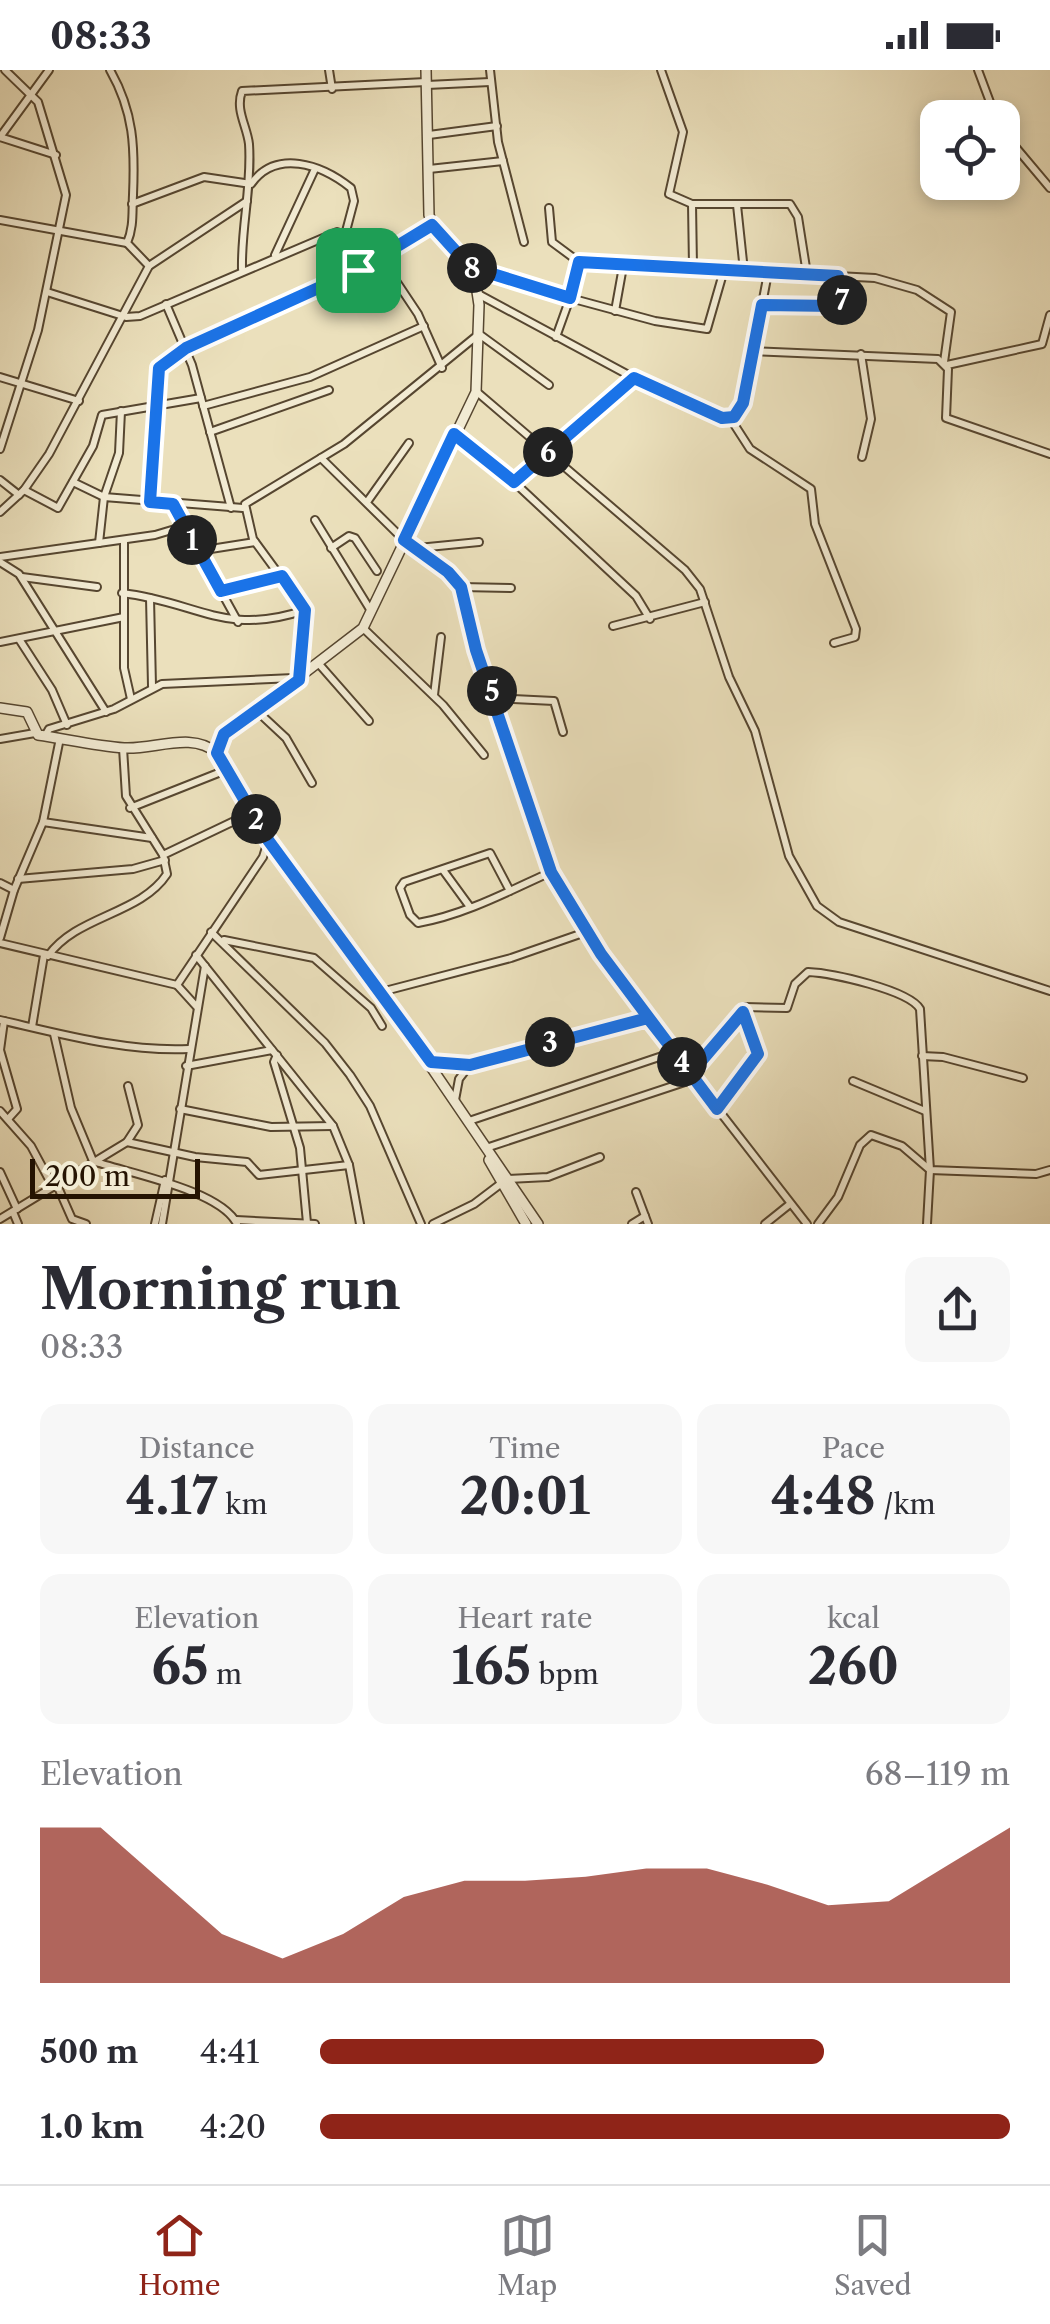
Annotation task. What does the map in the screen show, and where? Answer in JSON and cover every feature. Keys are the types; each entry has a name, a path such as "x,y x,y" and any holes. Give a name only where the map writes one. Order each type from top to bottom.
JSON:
{"street":[{"path":"0,449 47,292 66,196 56,155 31,91 5,70"},
{"path":"48,70 0,137 56,155"},
{"path":"110,70 128,106 134,132 127,243"},
{"path":"329,70 332,89"},
{"path":"217,753 224,734 363,628 476,392 478,294 470,267 432,225 426,70"},
{"path":"490,70 496,126 524,242"},
{"path":"660,70 683,132 668,192 692,204 778,202 793,206 807,274"},
{"path":"978,70 989,100"},
{"path":"242,269 250,184 248,138 240,106 242,91 490,82"},
{"path":"429,134 496,126"},
{"path":"1020,152 1050,188"},
{"path":"430,169 503,161"},
{"path":"132,204 204,177 250,184 276,162 314,171 346,184 354,194 345,235 358,270"},
{"path":"275,256 314,171"},
{"path":"0,512 21,492 79,401 149,266 247,200"},
{"path":"692,204 688,211 693,266"},
{"path":"737,205 744,270"},
{"path":"550,208 552,242 579,262 624,261 875,278 910,288 948,307 953,323 944,411 949,420 1050,454"},
{"path":"0,220 127,243 149,266"},
{"path":"150,502 161,364 186,348 358,270 432,225"},
{"path":"47,292 126,316 145,315 242,269 335,232 345,235"},
{"path":"380,257 424,326 442,368"},
{"path":"615,311 624,261"},
{"path":"556,337 579,262"},
{"path":"470,267 615,311 707,329 724,270"},
{"path":"478,294 634,378 722,418 730,418 743,403 768,273"},
{"path":"762,305 835,306 842,300 838,276"},
{"path":"166,304 186,348 231,508"},
{"path":"753,351 861,354 946,363 1042,344 1050,315"},
{"path":"0,480 58,508 96,440 102,415 202,402 310,377 424,326"},
{"path":"73,482 104,497 243,508 275,483 321,458 442,368 479,334"},
{"path":"479,334 549,385"},
{"path":"861,354 871,414 862,457"},
{"path":"0,378 79,401"},
{"path":"514,482 634,378"},
{"path":"210,432 329,390"},
{"path":"476,392 686,570 705,602 729,677 755,731 780,832 817,906 840,922 1050,991"},
{"path":"100,543 104,497 121,442 121,411"},
{"path":"730,418 750,448 798,476 811,489 815,524 856,629 855,636 834,643"},
{"path":"454,434 514,482 636,596 650,618"},
{"path":"367,502 409,443"},
{"path":"321,458 404,540 461,587 476,650 551,872 586,932 648,1018 807,1224"},
{"path":"173,504 238,623"},
{"path":"243,508 255,542 305,610 299,678"},
{"path":"316,520 372,612"},
{"path":"0,559 124,540 185,526"},
{"path":"331,548 349,536 355,538 377,571"},
{"path":"124,540 124,668 132,699"},
{"path":"198,551 255,542"},
{"path":"416,548 479,542"},
{"path":"0,559 21,577 106,712"},
{"path":"221,591 282,576"},
{"path":"21,577 97,587"},
{"path":"461,587 511,588"},
{"path":"122,593 238,623 259,622 305,610"},
{"path":"150,598 152,687"},
{"path":"613,626 705,602"},
{"path":"0,642 124,616"},
{"path":"363,628 434,695 484,754"},
{"path":"434,695 441,637"},
{"path":"19,639 52,690 67,725"},
{"path":"319,664 370,721"},
{"path":"40,734 106,712 152,687 177,681 299,678"},
{"path":"495,698 554,701 563,732"},
{"path":"0,708 27,712 40,734"},
{"path":"257,711 286,738 312,782"},
{"path":"0,739 40,734 123,748 186,742 207,746 217,753 268,840 431,1062 504,1180 526,1224"},
{"path":"60,738 42,822 14,890 0,940 46,956 178,985 197,1008"},
{"path":"32,1028 46,956 83,925 154,888 167,874 164,858 130,808 123,748"},
{"path":"130,808 226,770"},
{"path":"18,879 133,868 164,858 252,813"},
{"path":"42,822 152,838"},
{"path":"178,985 263,857 268,840"},
{"path":"510,890 490,853 400,885 413,920 425,922 470,907 510,890 551,872"},
{"path":"443,870 470,907"},
{"path":"0,882 14,890"},
{"path":"211,932 350,1075 370,1106 421,1224"},
{"path":"381,992 511,958 586,932"},
{"path":"220,940 314,958 371,1008 382,1026"},
{"path":"196,955 332,1126 348,1165 360,1224"},
{"path":"158,1224 206,965"},
{"path":"485,1148 693,1076 750,1005 787,1008 802,974 827,975 913,1000 921,1019 930,1170 928,1224"},
{"path":"717,1109 758,1054 743,1012"},
{"path":"431,1062 470,1065 648,1018"},
{"path":"8,1119 16,1110 0,1050 2,1020 54,1034 160,1050 189,1049"},
{"path":"54,1034 71,1108 93,1161 166,1184 218,1206 236,1222 316,1224"},
{"path":"186,1066 274,1052"},
{"path":"274,1052 304,1170 306,1224"},
{"path":"469,1121 674,1052"},
{"path":"922,1056 943,1057 1023,1078"},
{"path":"455,1100 458,1078 470,1065"},
{"path":"853,1081 926,1112"},
{"path":"0,1219 127,1142 138,1124 128,1086"},
{"path":"180,1109 295,1130 332,1126"},
{"path":"0,1111 31,1146 55,1186 68,1222 86,1224"},
{"path":"818,1224 838,1197 860,1145 868,1136 896,1143 930,1170 1036,1174 1050,1170"},
{"path":"127,1142 173,1153 247,1162 259,1175 348,1165"},
{"path":"433,1224 474,1204 504,1180 548,1177 600,1158"},
{"path":"0,1172 18,1224"},
{"path":"504,1180 538,1224"},
{"path":"632,1224 647,1220 636,1192"},
{"path":"765,1224 790,1204"}],"route":[{"path":"358,270 186,348 166,359 159,368 150,502 173,504 221,591 282,576 305,610 299,680 224,734 217,753 268,840 328,916 431,1062 470,1065 648,1018 665,1040 691,1073 743,1012 758,1044 758,1054 717,1109 691,1073 601,954 573,912 551,872 499,707 476,650 461,587 448,572 404,540 454,434 514,482 634,378 722,418 734,417 743,403 762,305 835,306 842,300 838,276 624,261 579,262 570,298 470,267 432,225 358,270"}]}
